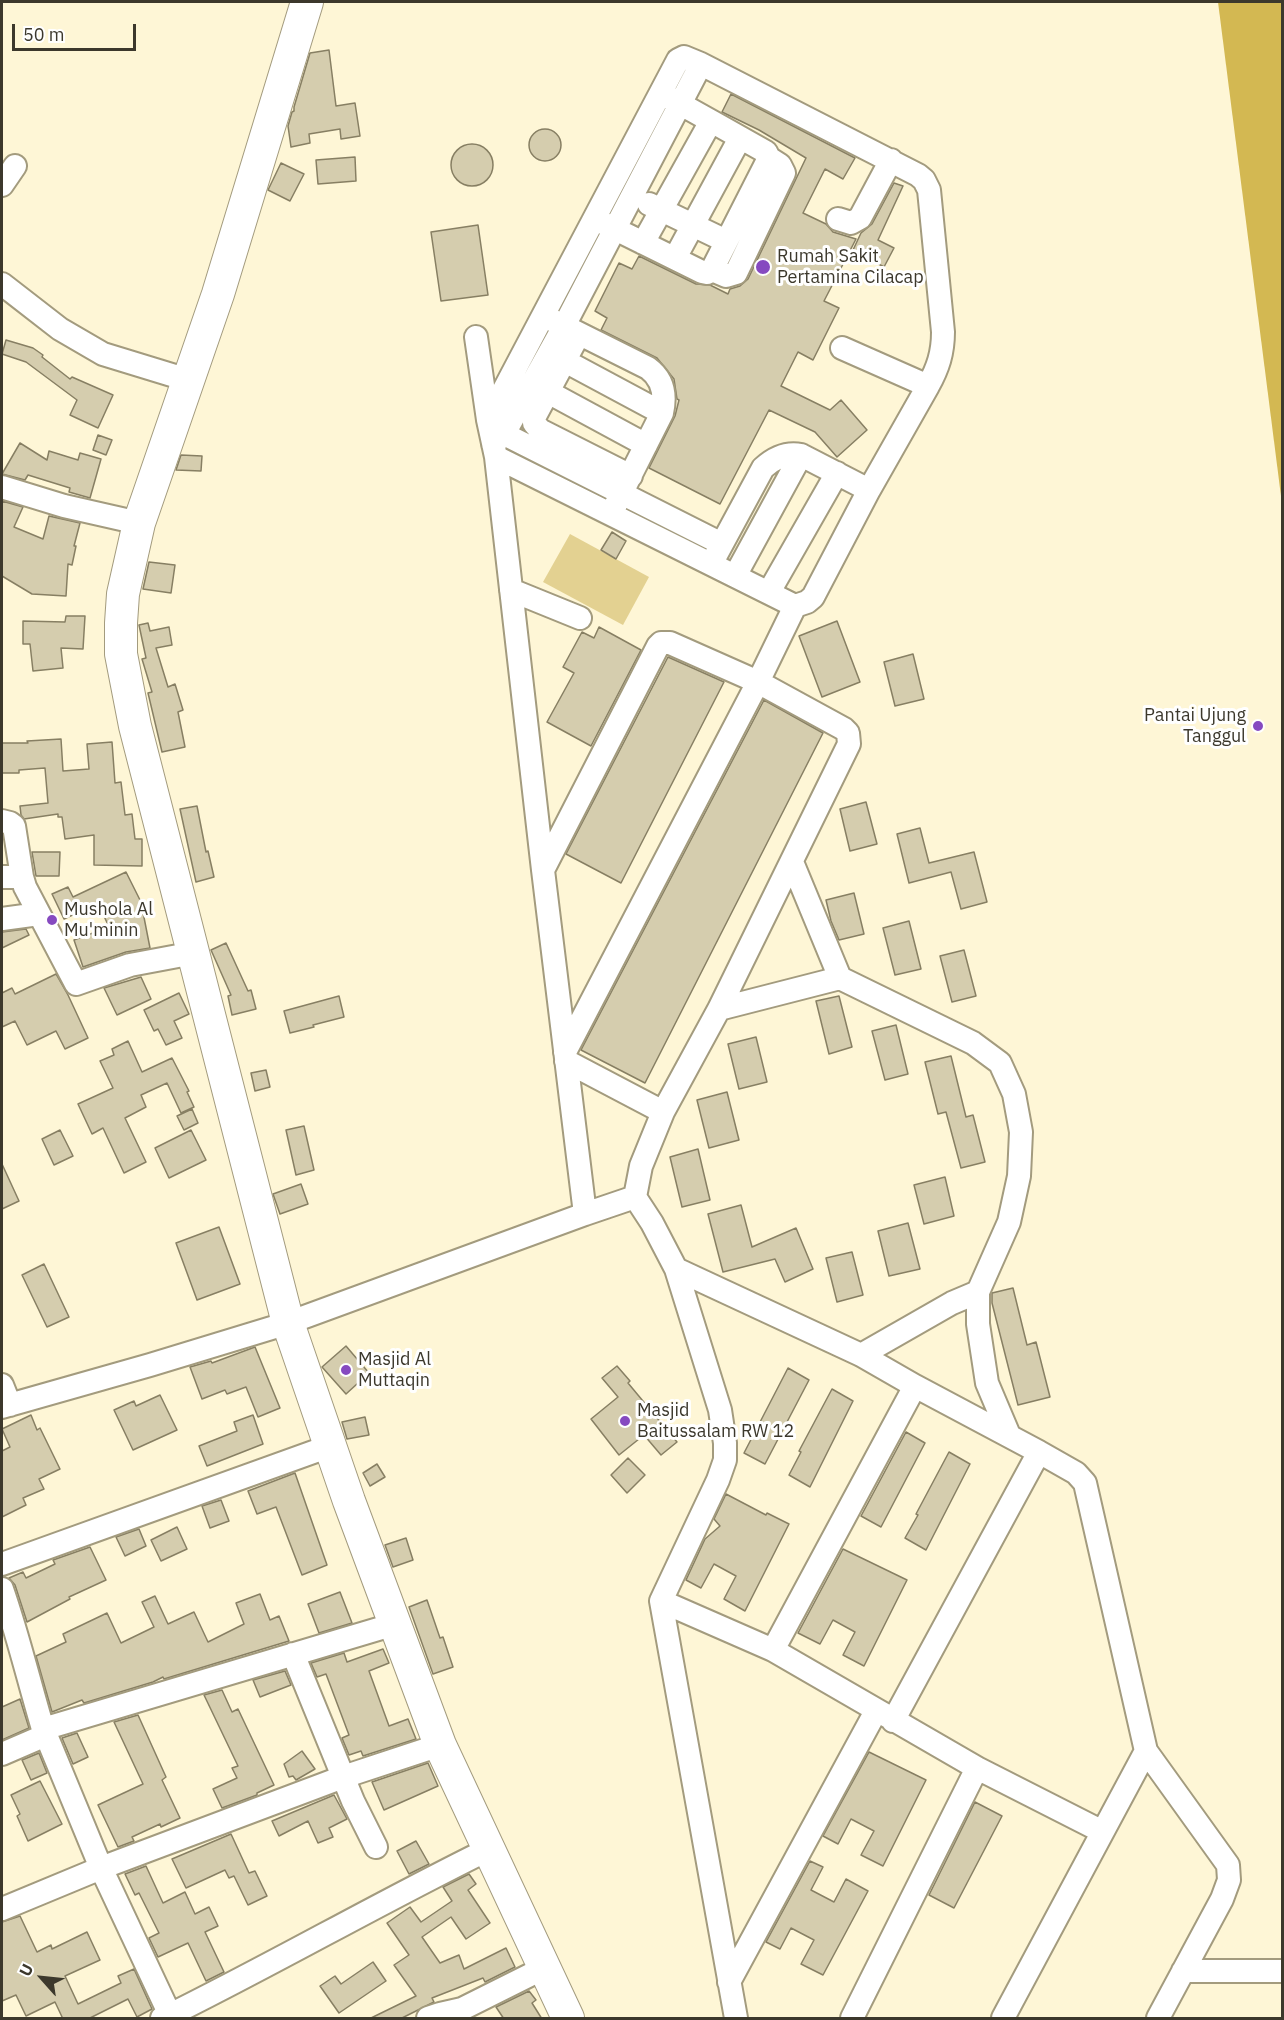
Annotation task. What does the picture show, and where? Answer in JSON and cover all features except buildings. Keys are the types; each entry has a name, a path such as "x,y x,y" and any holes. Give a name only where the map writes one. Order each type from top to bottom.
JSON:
{"highway":[{"path":"307,2 218,294 139,523 123,594 121,654 135,726 288,1323 330,1446 440,1745 568,2019"}],"street":[{"path":"495,439 542,315 678,60 684,57 701,64 922,177 929,190 943,345 937,370 869,490 813,597 795,606 566,1056"},
{"path":"701,64 615,228 572,330 565,361 535,416 534,423 722,544"},
{"path":"660,92 766,152 769,158 780,165 784,173 736,273 726,276 712,270"},
{"path":"643,243 711,121"},
{"path":"675,258 740,138"},
{"path":"593,219 706,273 712,270 769,158"},
{"path":"838,219 850,222 860,218 891,160"},
{"path":"2,185 15,166"},
{"path":"632,196 726,241"},
{"path":"2,284 60,329 103,354 188,380"},
{"path":"542,315 656,374 659,378 664,404 662,413 611,514"},
{"path":"495,439 572,330"},
{"path":"476,338 495,439 543,870 585,1214"},
{"path":"842,348 928,386"},
{"path":"565,361 662,413"},
{"path":"548,392 646,444"},
{"path":"495,439 627,484"},
{"path":"495,439 611,514 795,606"},
{"path":"711,564 763,468 775,459 789,454 801,455 869,490"},
{"path":"735,576 801,455"},
{"path":"769,592 837,472"},
{"path":"2,487 64,506 139,523"},
{"path":"511,590 580,618"},
{"path":"543,870 661,643 670,643 758,682 844,729 849,739 849,744 719,1009 663,1112 641,1166 635,1197 652,1223 676,1269 720,1410 725,1443 725,1460 718,1480 662,1601 736,2019"},
{"path":"2,821 14,826 12,877 25,887 76,984 130,965 194,953"},
{"path":"792,862 840,978"},
{"path":"2,919 39,914"},
{"path":"719,1009 840,978 973,1043 999,1064 1014,1094 1021,1132 1019,1176 1009,1222 978,1292 978,1324 987,1383 1009,1435"},
{"path":"566,1056 663,1112"},
{"path":"4,1399 150,1365 288,1323 635,1197"},
{"path":"676,1269 861,1355 1076,1473 1085,1483 1146,1751 1228,1865 1229,1880 1222,1899 1158,2019"},
{"path":"861,1355 978,1292"},
{"path":"773,1650 915,1386"},
{"path":"2,1564 330,1446"},
{"path":"729,1982 1039,1452"},
{"path":"2,1589 45,1732 101,1868 173,2016 489,1849"},
{"path":"662,1601 773,1650 977,1768 1101,1831"},
{"path":"2,1754 45,1732 395,1624"},
{"path":"293,1654 352,1801 376,1847"},
{"path":"2,1909 101,1868 344,1777 440,1745"},
{"path":"1002,2019 1146,1751"},
{"path":"852,2019 977,1768"},
{"path":"428,2019 462,2009 544,1968"},
{"path":"1183,1971 1282,1971"}],"shaded area":[{"path":"1218,2 1282,2 1282,504"},
{"path":"570,534 649,577 623,625 543,582"}],"place":[{"name":"Rumah Sakit Pertamina Cilacap","path":"763,267"},
{"name":"Pantai Ujung Tanggul","path":"1258,726"},
{"name":"Mushola Al Mu'minin","path":"52,920"},
{"name":"Masjid Al Muttaqin","path":"346,1370"},
{"name":"Masjid Baitussalam RW 12","path":"625,1421"}]}
